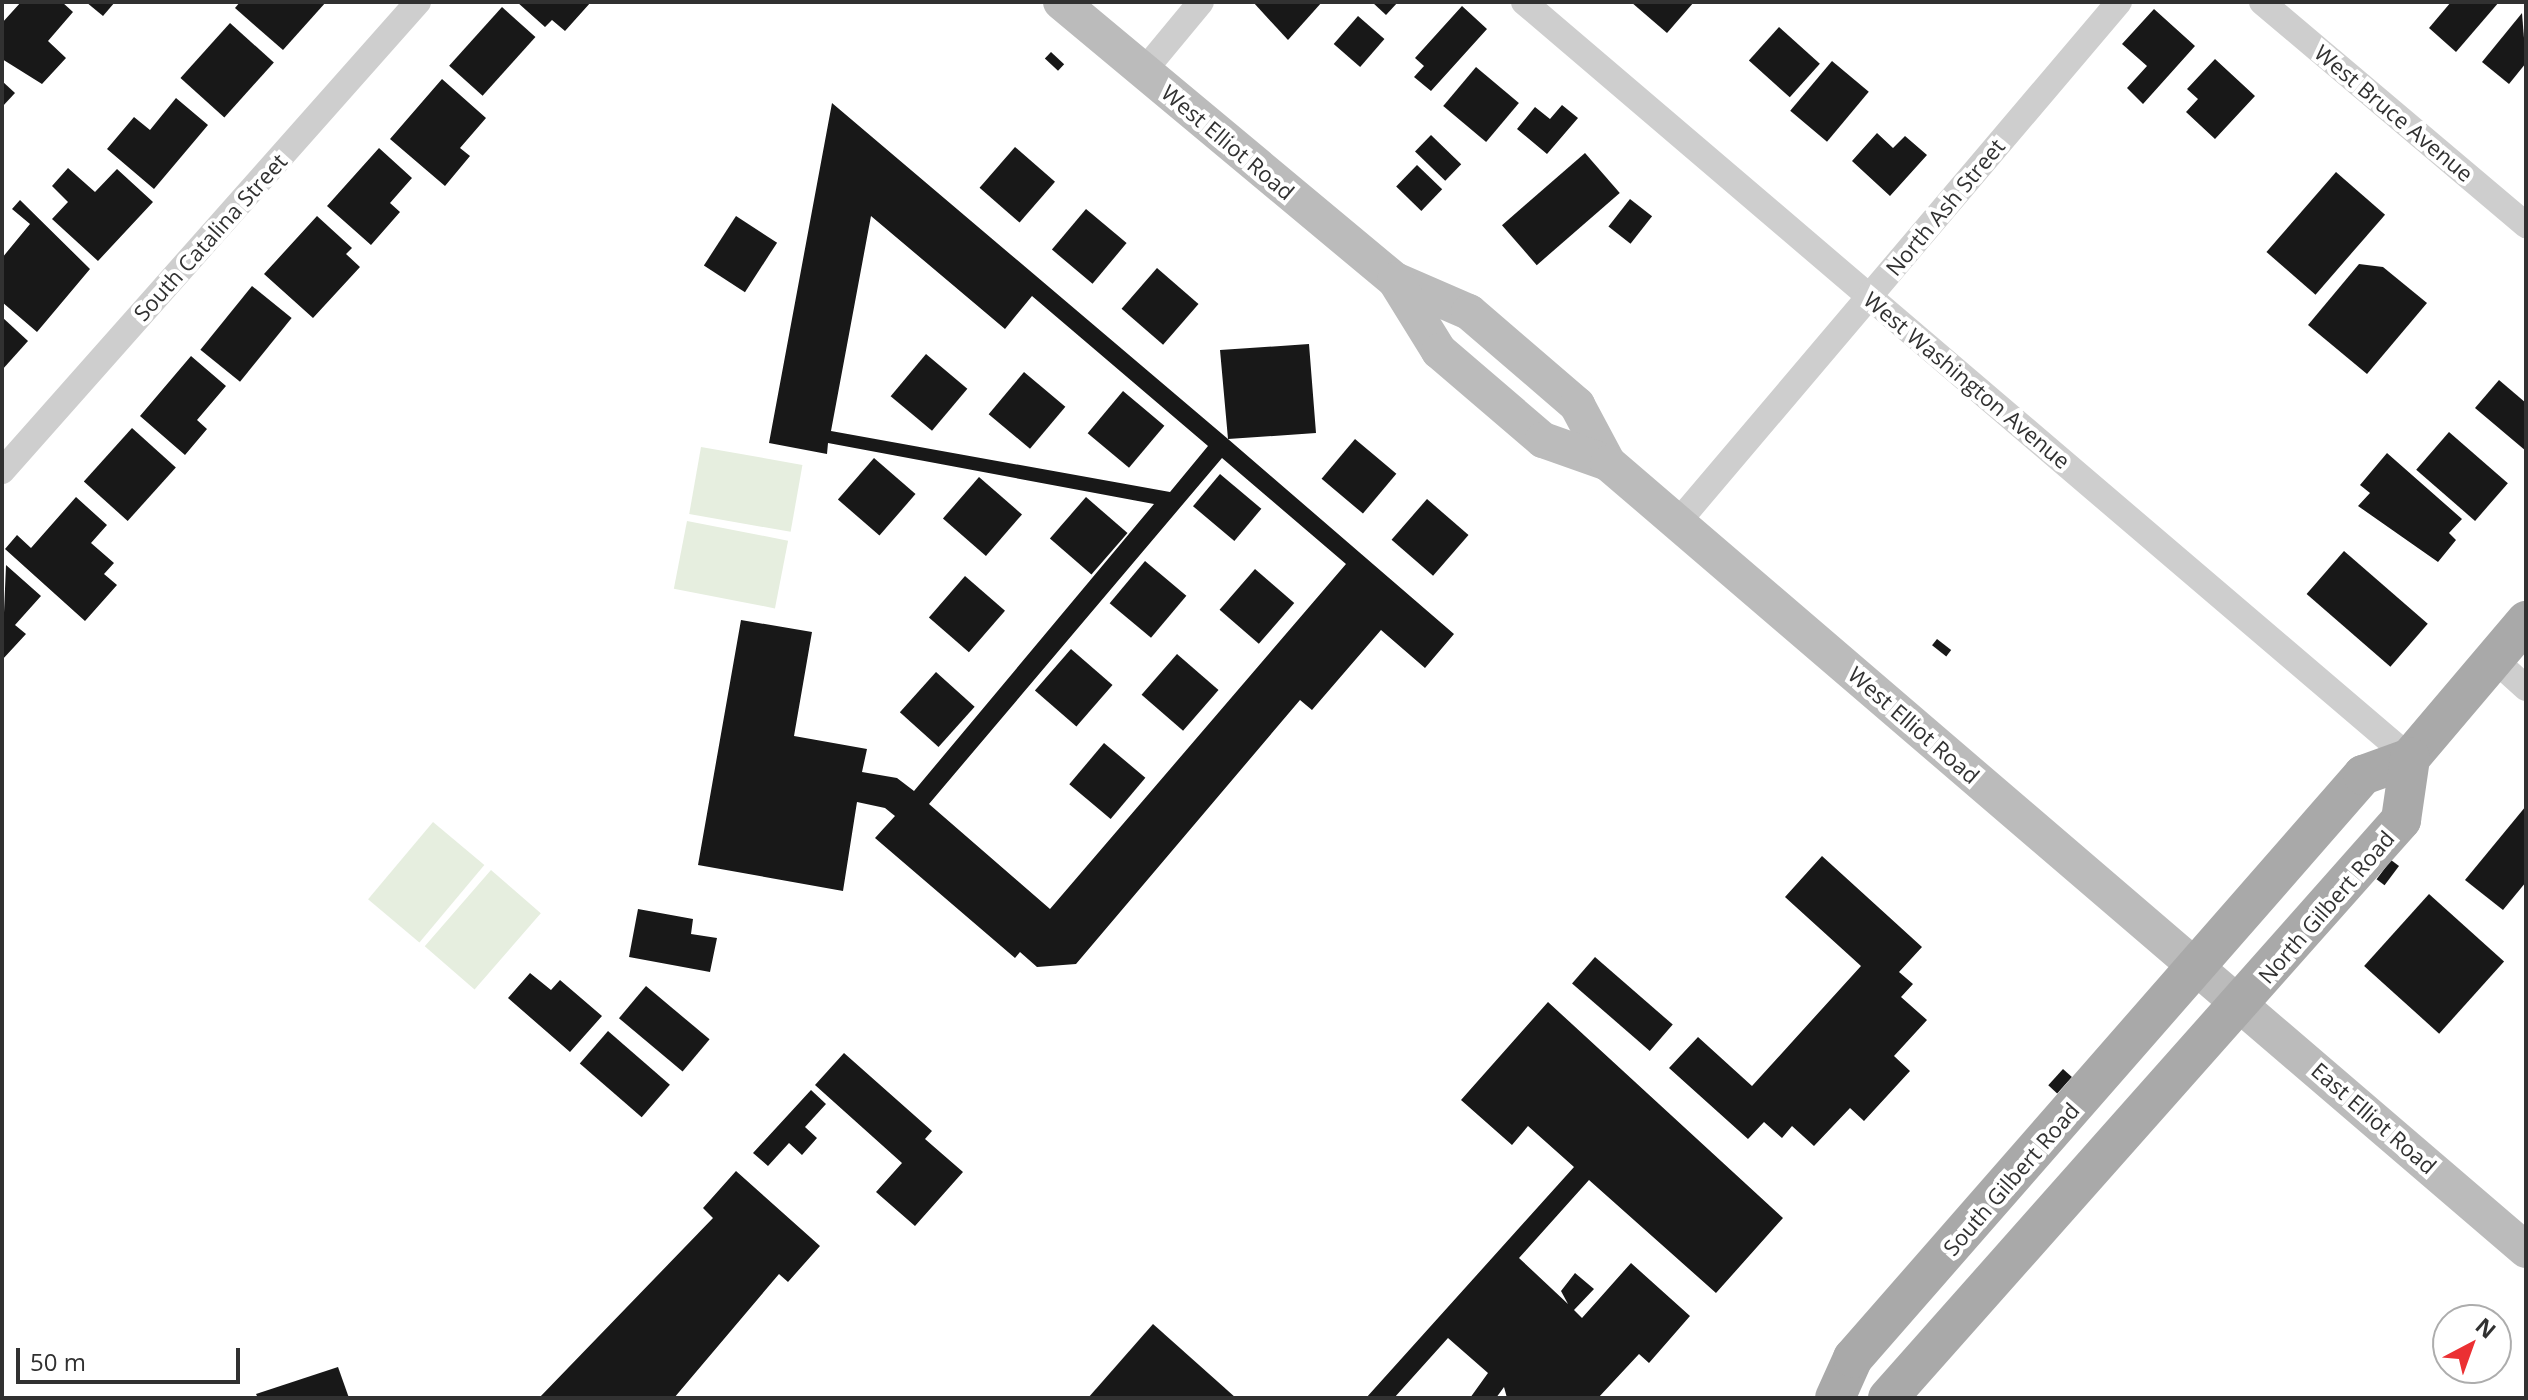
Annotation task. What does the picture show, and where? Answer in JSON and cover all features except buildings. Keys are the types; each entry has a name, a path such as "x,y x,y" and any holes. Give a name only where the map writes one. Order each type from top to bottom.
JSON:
{"main road":[{"name":"West Elliot Road","path":"1061,2 1395,280 1469,312 1577,405 1608,463"},
{"name":"West Elliot Road","path":"1395,280 1439,351 1543,440 1608,463 2220,986"},
{"path":"1888,1398 2220,986 2363,775 2410,758 2526,621"},
{"name":"North Gilbert Road","path":"2220,986 2401,820 2410,758"},
{"name":"East Elliot Road","path":"2220,986 2526,1250"},
{"name":"South Gilbert Road","path":"1835,1398 1853,1358 2220,986"}],"street":[{"name":"South Catalina Street","path":"2,471 418,2"},
{"path":"1143,72 1201,2"},
{"name":"West Washington Avenue","path":"1524,2 2410,758"},
{"name":"North Ash Street","path":"1678,522 2119,2"},
{"name":"West Bruce Avenue","path":"2262,2 2526,225"},
{"path":"2494,659 2526,688"}],"green space":[{"path":"701,447 802,465 791,532 689,514"},
{"path":"687,521 788,541 775,608 674,589"},
{"path":"433,822 484,865 419,942 368,899"},
{"path":"491,870 541,913 475,990 425,946"}]}
